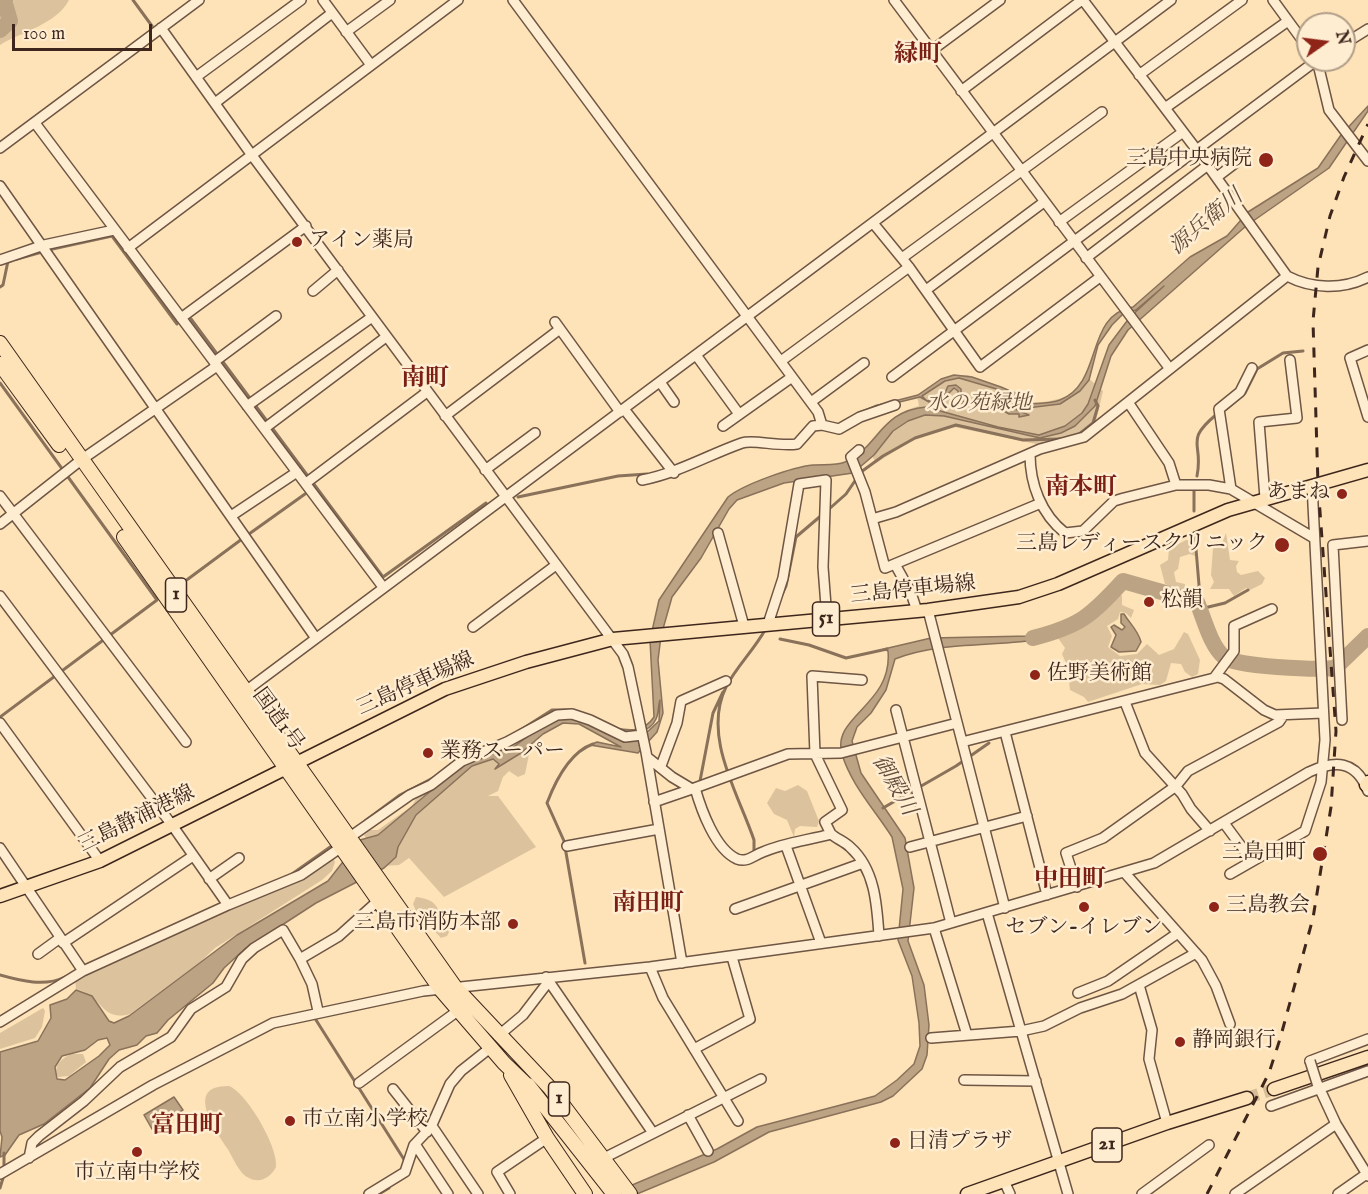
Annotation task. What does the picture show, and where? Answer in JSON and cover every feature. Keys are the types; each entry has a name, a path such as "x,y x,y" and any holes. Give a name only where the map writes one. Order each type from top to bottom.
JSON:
{"highway":[{"name":"国道1号","path":"0,343 78,463 371,877 380,899 448,988 459,1010 490,1048 532,1090"},
{"name":"国道1号","path":"0,364 78,463"},
{"name":"1","path":"371,877 448,988 477,1013 550,1088 630,1194"},
{"name":"国道1号","path":"477,1013 532,1090 612,1191"},
{"name":"1","path":"504,1063 547,1138 585,1194"}],"main road":[{"name":"三島停車場線","path":"292,766 445,689 526,662 613,639 922,611 985,603 1041,590 1252,501 1368,470"},
{"name":"三島静浦港線","path":"0,896 100,861 292,766"},
{"path":"1274,1089 1368,1057"},
{"name":"21","path":"967,1194 1247,1098"}],"street":[{"path":"0,148 199,0"},
{"path":"196,77 301,0"},
{"path":"323,0 371,65"},
{"path":"346,32 390,0"},
{"path":"128,248 458,0"},
{"path":"513,0 811,402 821,417 822,425"},
{"path":"894,0 1170,369"},
{"path":"932,51 1000,0"},
{"path":"240,695 1171,0"},
{"path":"1139,75 1242,0"},
{"path":"1273,0 1296,32"},
{"path":"961,91 1087,1 1287,276 1296,281 1337,287 1368,278"},
{"path":"214,102 332,13"},
{"path":"1165,108 1288,21"},
{"path":"161,28 484,470 613,639 628,667 646,755 682,963"},
{"path":"892,377 1301,72"},
{"path":"1320,72 1329,110 1368,161"},
{"path":"902,258 1102,112"},
{"path":"35,123 383,587"},
{"path":"1059,222 1183,132"},
{"path":"1217,177 1238,161"},
{"path":"1086,258 1208,165"},
{"path":"0,186 44,245 315,637"},
{"path":"926,290 1044,202"},
{"path":"873,223 909,267 980,367 1100,277"},
{"path":"181,318 306,226"},
{"path":"0,260 44,245 114,230"},
{"path":"781,361 909,267"},
{"path":"313,291 338,270"},
{"path":"872,519 896,512 1047,447 1084,438 1287,276"},
{"path":"0,524 78,463 216,364 276,316"},
{"path":"247,405 372,317"},
{"path":"445,416 557,325 674,473"},
{"path":"265,428 386,337"},
{"path":"1368,350 1350,358 1368,417"},
{"path":"696,356 739,414"},
{"path":"1265,498 1259,422 1297,418 1290,360"},
{"path":"811,402 864,363"},
{"path":"1231,489 1219,409 1240,392 1252,368"},
{"path":"723,426 792,377"},
{"path":"660,382 674,402"},
{"path":"306,483 427,392"},
{"path":"1128,402 1169,463 1176,485"},
{"path":"642,480 674,473 696,460 728,451 740,444 797,444 809,429 822,425 839,429 860,417 895,405"},
{"path":"484,470 535,433"},
{"path":"859,450 852,459 885,568 896,566 1041,503"},
{"path":"1030,454 1031,478 1041,503 1061,530 1075,534 1089,527 1114,501 1176,485 1209,484 1231,489 1314,538"},
{"path":"231,516 297,472"},
{"path":"768,624 783,578 799,484 826,480 823,567 827,619"},
{"path":"1230,874 1305,831 1322,782 1322,677 1312,485"},
{"path":"0,496 186,742"},
{"path":"718,533 744,626"},
{"path":"1342,720 1342,676 1333,545 1368,543"},
{"path":"472,627 556,565"},
{"path":"896,566 922,611 957,723 1005,908"},
{"path":"0,596 172,825 228,905"},
{"path":"1214,678 1232,654 1234,626 1272,609"},
{"path":"862,680 812,676 815,754 842,810 825,822 831,834 849,846 863,863 875,895 879,936"},
{"path":"1322,677 1342,676"},
{"path":"962,742 1214,678 1224,679 1264,710 1283,716 1323,713"},
{"path":"661,766 675,730 681,701 726,681"},
{"path":"1125,702 1145,753 1176,786 1210,831"},
{"path":"897,710 951,923"},
{"path":"0,1022 83,972 228,905 301,875 348,845 410,795 442,777 462,761 507,742 551,717 564,713 572,714 625,737 642,735"},
{"path":"1077,887 1066,853 1103,838 1176,786 1188,771 1279,722 1283,716"},
{"path":"0,723 100,861"},
{"path":"654,802 788,754 841,753 957,723"},
{"path":"1005,732 1047,895"},
{"path":"646,755 672,777 693,788 704,817 725,848 736,859 749,860 767,850 831,834"},
{"path":"0,1174 153,1085 253,1031 273,1023 318,1011 405,994 650,968 934,928 1154,863 1323,765 1340,763 1346,765 1367,786"},
{"path":"910,847 1027,816"},
{"path":"1224,823 1251,861"},
{"path":"567,846 659,829"},
{"path":"786,846 821,943"},
{"path":"0,848 83,972"},
{"path":"38,954 194,856"},
{"path":"209,879 239,858"},
{"path":"735,909 863,863"},
{"path":"1124,872 1196,953 1212,976 1230,1024"},
{"path":"300,959 339,936 380,899"},
{"path":"987,913 1068,1194"},
{"path":"934,928 967,1035"},
{"path":"29,1158 32,1143 39,1136 84,1101 120,1067 171,1037 192,1009 226,987 240,961 254,948 283,930 312,984 318,1011"},
{"path":"1078,993 1108,981 1178,933"},
{"path":"931,1038 1021,1031 1044,1026 1080,1008 1114,997 1139,985 1196,953"},
{"path":"694,1049 750,1018 740,992 732,957"},
{"path":"650,968 663,998 738,1121"},
{"path":"498,1035 523,1015 547,979"},
{"path":"547,979 653,1133"},
{"path":"1139,985 1152,1030 1149,1059 1167,1124"},
{"path":"358,1083 459,1010"},
{"path":"1338,1194 1367,1175 1336,1124 1318,1087 1310,1061 1368,1039"},
{"path":"369,1194 405,1172 415,1144 429,1129 450,1084 461,1071 490,1048"},
{"path":"1271,1106 1318,1087 1368,1071"},
{"path":"604,1158 761,1079"},
{"path":"964,1080 1036,1081"},
{"path":"393,1089 429,1129 478,1194"},
{"path":"688,1115 708,1151"},
{"path":"1235,1194 1336,1124"},
{"path":"510,1194 497,1172 547,1138"},
{"path":"415,1144 448,1194"},
{"path":"1142,1194 1209,1145"},
{"path":"1004,1181 1010,1194"}],"green space":[{"path":"0,0 69,0 56,15 38,27 0,45"},
{"name":"水の苑緑地","path":"968,375 1016,392 1027,403 1044,402 1069,395 1086,376 1103,391 1096,421 1078,437 1036,444 954,427 916,438 876,463 867,446 883,427 896,416 919,406 917,395 929,387 947,378"},
{"path":"1226,533 1230,560 1239,561 1236,566 1237,572 1241,575 1258,571 1265,578 1262,584 1250,590 1246,588 1234,596 1229,589 1210,589 1214,582 1211,575 1213,548 1221,546"},
{"path":"1186,540 1194,541 1195,556 1190,554 1180,557 1178,569 1174,572 1176,582 1185,584 1184,596 1178,590 1165,584 1160,565 1168,560 1169,549"},
{"path":"1122,595 1122,605 1134,610 1131,618 1126,613 1120,612 1118,619 1107,626 1112,636 1108,647 1120,656 1137,654 1147,644 1159,655 1174,649 1184,632 1188,634 1200,660 1198,674 1192,677 1185,672 1181,664 1171,663 1166,681 1160,685 1142,684 1088,702 1084,697 1070,690 1071,674 1062,654 1065,648 1058,638 1062,633 1087,622 1113,596"},
{"path":"538,727 541,736 530,749 525,774 518,777 509,771 503,777 498,791 488,796 498,796 536,847 444,897 409,858 399,865 383,866 364,835 370,830 378,830 412,806 418,795 454,770"},
{"path":"798,785 807,791 819,821 817,827 800,826 795,829 794,837 787,820 774,814 767,803 776,788 785,791"},
{"path":"333,857 335,862 332,871 322,880 215,948 200,962 130,1014 120,1016 113,1014 85,992 76,989 75,979"},
{"path":"416,897 431,901 435,905 449,932 447,936 441,938 416,911 413,904"},
{"path":"43,1008 45,1011 42,1027 35,1038 0,1049 0,1033"},
{"path":"71,1054 83,1054 86,1062 69,1076 58,1077 59,1063"},
{"path":"229,1086 253,1110 272,1147 276,1167 265,1178 253,1180 242,1173 211,1121 205,1101 208,1093 215,1088"}],"shaded area":[{"path":"1368,106 1368,111 1329,168 1246,226 1128,330 1111,356 1095,406 1075,426 1061,433 1040,438 944,416 925,415 908,421 893,431 874,455 853,473 784,483 737,500 729,509 701,558 672,597 661,636 658,660 663,713 657,732 638,753 590,745 597,742 621,747 579,724 563,723 543,734 521,753 495,769 499,764 493,759 472,766 416,815 398,847 396,857 384,868 316,903 245,949 224,968 213,983 168,1020 157,1033 146,1036 137,1045 119,1050 109,1059 90,1088 44,1124 19,1135 5,1155 0,1157 2,1137 0,1131 0,1052 38,1041 51,1018 50,1005 67,999 76,990 92,996 109,1021 114,1023 129,1016 237,935 328,881 360,840 378,835 463,764 480,756 512,748 542,726 563,717 584,721 617,737 644,735 659,721 660,700 656,719 648,728 632,732 615,728 626,730 641,728 654,717 650,640 659,600 728,497 757,482 804,466 845,462 866,447 889,422 911,410 926,407 998,427 1039,435 1065,426 1082,413 1088,404 1109,345 1130,317 1164,286 1136,310 1123,314 1112,325 1098,345 1089,380 1080,391 1060,404 1027,408 1010,393 959,378 945,381 922,396 927,401 920,397 875,408 875,406 918,395 941,379 954,375 972,377 1001,387 1017,394 1028,404 1060,400 1074,391 1090,365 1100,335 1107,323 1118,313 1133,307 1190,257 1227,236 1248,212 1318,168 1341,135","holes":["107,1038 110,1045 99,1056 65,1080 57,1079 55,1067 62,1056 85,1050 98,1040"]},
{"path":"956,385 961,389 961,401 978,403 978,395 986,392 993,398 1002,397 1004,402 1012,403 1017,410 1029,415 1019,417 1019,414 1009,414 995,406 988,411 978,405 958,403 958,391 954,388 944,398 927,401 944,395 948,386"},
{"path":"1121,614 1124,614 1140,638 1141,642 1136,651 1119,652 1111,647 1116,635 1111,627 1114,625 1122,630 1125,627 1121,623"},
{"path":"1053,629 1055,636 1035,640 954,646 895,659 886,690 871,713 857,727 852,741 861,773 905,838 914,888 908,941 924,985 929,1025 927,1055 922,1069 893,1096 881,1102 769,1132 714,1162 637,1194 611,1194 717,1149 757,1127 875,1096 914,1064 920,1046 919,1023 912,976 898,940 903,889 892,837 851,776 842,754 841,741 845,729 881,685 887,669 888,651 884,649 931,638 1029,636"},
{"path":"174,1097 183,1110 152,1129 144,1115"}],"waterway":[{"path":"0,30 10,21 4,0"},
{"path":"6,2 11,0"},
{"path":"133,0 152,26"},
{"path":"48,250 112,236 177,324"},
{"path":"17,259 42,252"},
{"path":"0,287 3,285 8,261 10,261"},
{"path":"191,319 383,577 486,503"},
{"path":"1226,409 1245,393 1257,369 1283,353 1303,351"},
{"path":"0,383 157,600 0,717"},
{"path":"1078,435 1093,423 1098,406 1095,400"},
{"path":"856,415 877,406"},
{"path":"1197,476 1198,437 1207,423 1217,414"},
{"path":"828,510 846,494 861,472 883,456 915,438 956,425 1023,440 1060,439"},
{"path":"682,464 708,452"},
{"path":"518,497 618,476 647,474"},
{"path":"1194,489 1194,511"},
{"path":"249,534 305,494"},
{"path":"781,597 786,586 796,537 823,514"},
{"path":"1195,537 1199,585 1197,602"},
{"path":"184,582 242,539"},
{"name":"御殿川","path":"1033,638 1062,629 1084,618 1123,581 1197,602 1211,639 1219,652 1224,657 1244,663 1312,669 1335,668 1368,636"},
{"path":"1200,609 1225,603 1248,590"},
{"path":"754,852 754,840 725,764 718,725 720,706 726,687 765,630"},
{"path":"780,639 809,645 846,658 887,649"},
{"path":"700,781 713,713 723,692"},
{"path":"519,731 552,710 569,710"},
{"path":"883,808 956,766 989,743"},
{"path":"462,757 491,744"},
{"path":"585,963 564,841 547,803 554,786 570,761 593,744"},
{"path":"365,821 400,795 435,777"},
{"path":"292,874 333,845"},
{"path":"212,908 239,896"},
{"path":"0,975 41,982 65,977"},
{"path":"316,1020 405,1161"},
{"path":"4,1153 4,1165"},
{"path":"0,1188 3,1178"},
{"path":"379,1194 389,1188"}],"tunnel":[{"path":"1247,1098 1274,1089"}],"railway":[{"path":"1207,1194 1269,1073 1280,1039 1313,918 1331,807 1336,731 1318,484 1313,321 1318,267 1330,216 1344,177 1368,124"}],"place":[{"name":"三島中央病院","path":"1266,160"},
{"name":"アイン薬局","path":"297,242"},
{"name":"あまね","path":"1342,494"},
{"name":"三島レディースクリニック","path":"1282,545"},
{"name":"松韻","path":"1149,602"},
{"name":"佐野美術館","path":"1035,675"},
{"name":"業務スーパー","path":"428,753"},
{"name":"三島田町","path":"1320,854"},
{"name":"セブン-イレブン","path":"1084,907"},
{"name":"三島教会","path":"1214,907"},
{"name":"三島市消防本部","path":"513,924"},
{"name":"静岡銀行","path":"1180,1042"},
{"name":"市立南小学校","path":"290,1121"},
{"name":"日清プラザ","path":"895,1143"},
{"name":"市立南中学校","path":"137,1152"}],"district":[{"name":"緑町","path":"918,56"},
{"name":"南町","path":"425,380"},
{"name":"南本町","path":"1081,489"},
{"name":"中田町","path":"1070,881"},
{"name":"南田町","path":"648,905"},
{"name":"富田町","path":"187,1127"}],"water label":[{"name":"源兵衛川","path":"1207,223"}]}
